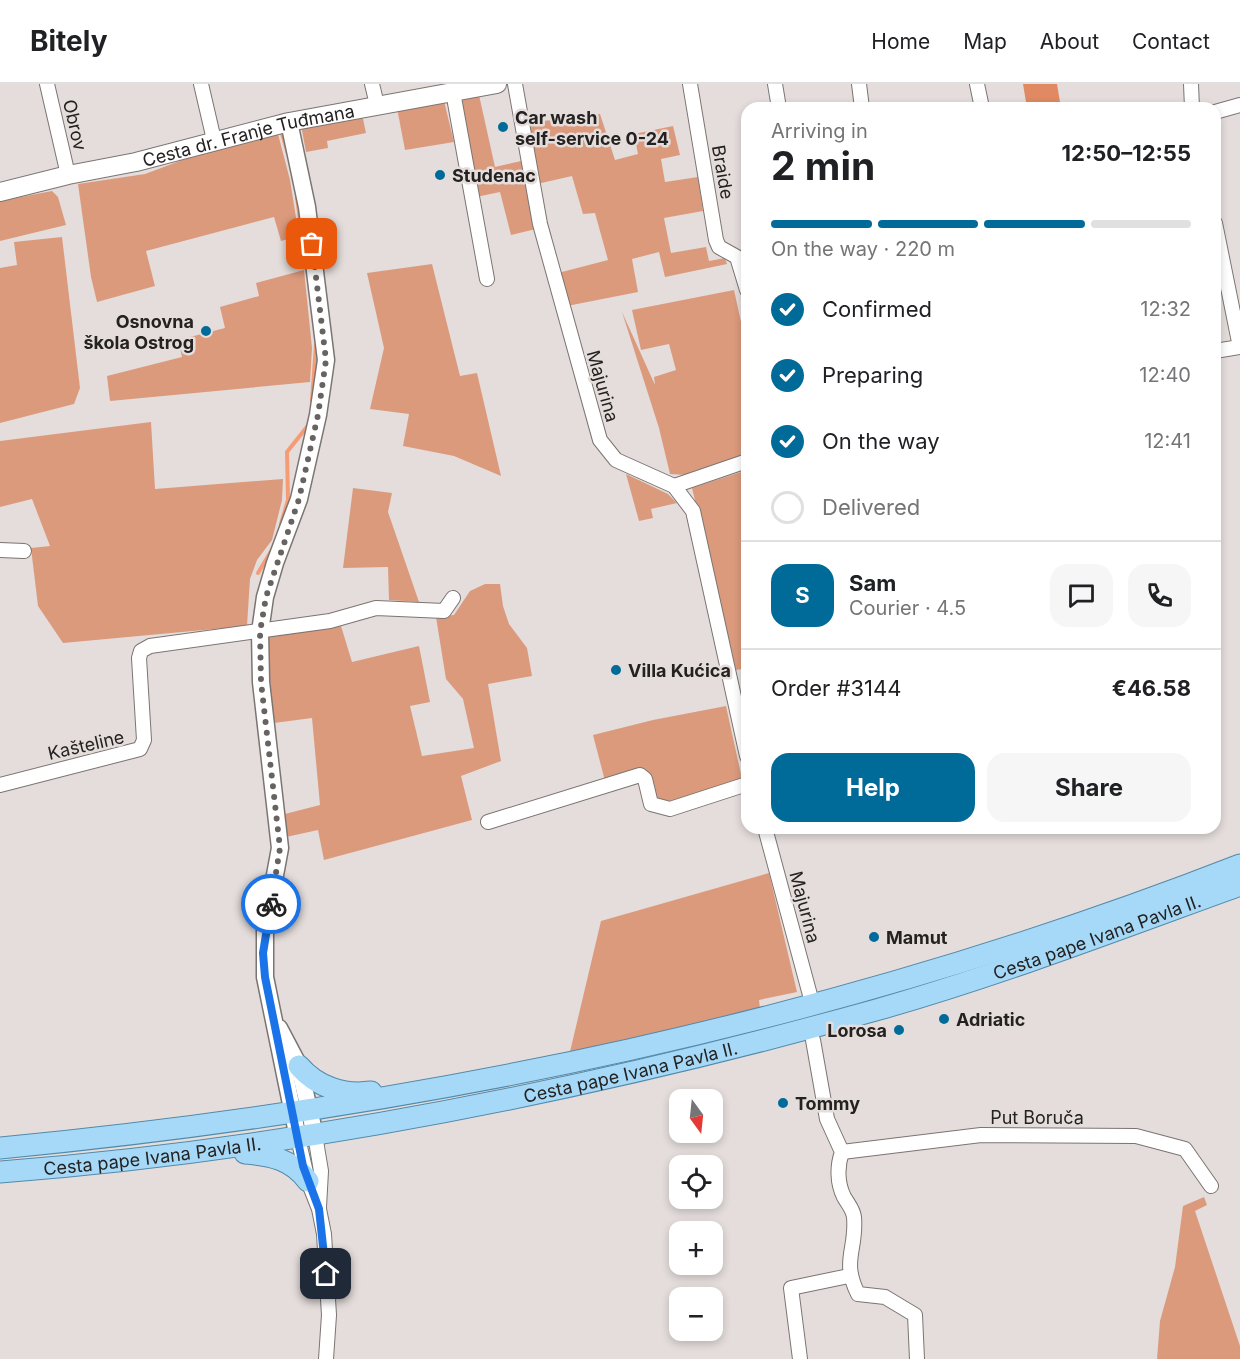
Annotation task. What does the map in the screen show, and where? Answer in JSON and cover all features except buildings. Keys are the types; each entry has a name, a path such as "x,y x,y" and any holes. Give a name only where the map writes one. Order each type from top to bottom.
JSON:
{"main road":[{"name":"Cesta dr. Franje Tuđmana","path":"0,192 68,175 136,162 289,122 497,84"},
{"name":"Cesta pape Ivana Pavla II.","path":"0,1148 143,1134 302,1113 411,1095 778,1017 1093,921 1240,865"},
{"name":"Cesta pape Ivana Pavla II.","path":"0,1172 224,1148 306,1136 541,1094 876,1010 1032,960 1240,885"},
{"path":"299,1066 322,1084 347,1093 388,1091 411,1095"},
{"path":"224,1148 273,1156 296,1167 308,1181"}],"street":[{"name":"Obrov","path":"47,84 68,175"},
{"path":"201,84 214,140"},
{"path":"372,84 377,105"},
{"name":"Majurina","path":"515,84 540,224 600,440 616,460 674,486 693,511 741,729"},
{"name":"Braide","path":"690,84 716,240 719,247 737,257 741,270"},
{"path":"775,84 778,102"},
{"path":"859,84 861,102"},
{"path":"977,84 981,102"},
{"path":"1191,84 1192,102"},
{"path":"453,92 487,279"},
{"path":"1221,110 1240,105"},
{"path":"289,122 307,207 326,360 318,415 299,499 275,563 261,615 261,682 280,848 263,953 265,977 275,1022 302,1113"},
{"path":"1221,253 1240,347 1221,350"},
{"path":"674,486 741,462"},
{"path":"0,550 24,550"},
{"path":"260,632 330,621 376,608 444,611 453,598"},
{"name":"Kašteline","path":"0,785 140,749 144,740 141,651 150,646 260,632"},
{"path":"488,822 640,775 645,779 651,804 670,809 741,786"},
{"name":"Majurina","path":"767,834 810,995"},
{"path":"275,1022 299,1066 308,1181 319,1209"},
{"path":"813,1040 827,1119 842,1152 838,1161 839,1178 854,1215 849,1276 858,1294 885,1297 915,1314 917,1359"},
{"name":"Put Boruča","path":"842,1152 981,1135 1136,1136 1185,1149 1211,1186"},
{"path":"306,1136 321,1171 319,1209 329,1315 326,1359"},
{"path":"800,1359 791,1288 849,1276"}],"shaded area":[{"path":"1023,84 1057,84 1060,102 1026,102"},
{"path":"479,95 495,167 521,161 536,229 511,235 500,192 476,197 459,99"},
{"path":"444,101 454,142 405,150 397,108"},
{"path":"362,114 366,133 327,141 328,148 306,152 301,125"},
{"path":"600,114 615,160 638,154 634,134 673,126 680,155 661,159 665,182 698,177 703,211 664,218 671,253 706,247 709,261 725,258 727,264 665,277 659,252 632,259 638,292 567,306 558,273 608,260 595,213 583,214 572,176 537,184 527,123"},
{"path":"278,134 290,180 299,236 281,241 274,217 146,251 155,286 97,302 91,277 78,184 145,174 201,153"},
{"path":"52,191 58,197 66,225 0,241 0,201"},
{"path":"62,237 80,388 74,404 0,423 0,268 17,265 14,242"},
{"path":"432,264 460,376 477,373 501,476 454,456 403,446 409,414 370,409 384,348 367,273"},
{"path":"304,270 312,348 310,382 110,401 107,376 182,357 178,340 225,328 220,307 259,296 256,283"},
{"path":"734,290 741,322 741,457 686,475 670,474 659,428 622,312 655,385 654,377 676,370 669,344 641,350 632,310"},
{"path":"151,422 155,489 283,479 282,500 272,540 257,560 250,579 247,626 63,643 38,606 31,548 50,546 32,499 0,507 0,441"},
{"path":"741,472 741,669 736,670 692,488"},
{"path":"626,474 668,494 677,503 651,509 653,518 639,521"},
{"path":"353,488 392,493 388,512 419,602 389,600 388,567 343,568"},
{"path":"485,584 500,584 503,606 509,624 527,648 532,676 488,684 501,761 461,776 472,820 324,860 318,830 286,837 281,815 320,805 312,718 274,723 266,638 341,626 352,662 419,646 430,702 410,706 422,756 474,748 463,699 446,679 436,617 454,615 470,591"},
{"path":"726,706 741,779 671,801 657,799 646,770 605,781 593,735 653,720"},
{"path":"769,873 797,992 759,1000 760,1009 569,1056 601,921"},
{"path":"1204,1197 1207,1205 1195,1211 1240,1346 1240,1359 1157,1359 1160,1321 1175,1267 1183,1206"}],"waterway":[{"path":"281,130 288,154"},
{"path":"297,197 303,243"},
{"path":"312,401 316,345"},
{"path":"281,524 288,500 287,452 310,423"},
{"path":"258,573 273,548"}],"way so far":[{"path":"271,904 280,848 259,646 261,615 275,563 299,499 318,415 326,360 312,244"}],"place":[{"name":"Car wash self-service 0-24","path":"503,127"},
{"name":"Studenac","path":"440,175"},
{"name":"Osnovna škola Ostrog","path":"206,331"},
{"name":"Villa Kućica","path":"616,670"},
{"name":"Mamut","path":"874,937"},
{"name":"Adriatic","path":"944,1019"},
{"name":"Lorosa","path":"899,1030"},
{"name":"Tommy","path":"783,1103"}],"route":[{"path":"271,904 265,929 263,953 265,977 303,1166 319,1209 324,1234 326,1274"}]}
